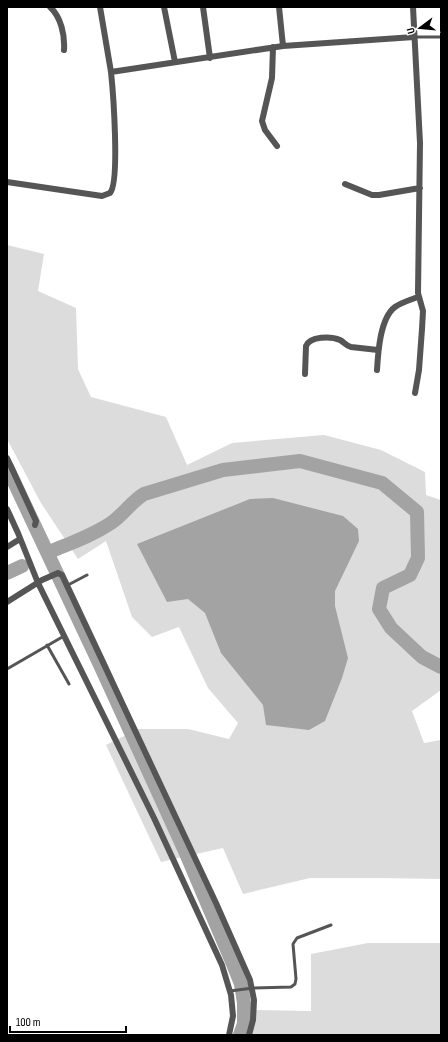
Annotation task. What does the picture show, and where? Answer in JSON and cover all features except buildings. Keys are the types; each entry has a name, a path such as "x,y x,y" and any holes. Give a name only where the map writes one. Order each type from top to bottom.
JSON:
{"street":[{"path":"50,7 59,20 63,34 64,50"},
{"path":"7,182 102,196 110,193 114,186 114,109 111,72 100,7"},
{"path":"164,7 175,62"},
{"path":"203,7 210,58"},
{"path":"279,7 283,46"},
{"path":"413,7 420,143 418,297 423,311 419,370 415,393"},
{"path":"111,72 210,58 273,47 414,37"},
{"path":"273,47 272,78 262,121 265,130 277,146"},
{"path":"345,184 372,195 420,188"},
{"path":"377,370 378,350 385,322 391,311 402,303 418,297"},
{"path":"305,374 306,346 311,340 336,339 349,346 378,350"},
{"path":"7,458 36,521 36,525"},
{"path":"7,509 35,576 40,581 64,636 157,825 222,965 232,991 233,1016 229,1035"},
{"path":"7,547 21,542"},
{"path":"7,602 40,581 58,573 62,575 68,585 140,744 216,903 254,1000 253,1020 249,1035"}],"lane":[{"path":"414,37 441,37"},
{"path":"68,585 87,575"},
{"path":"7,669 64,636"},
{"path":"47,645 69,684"},
{"path":"232,991 291,987 295,984 296,979 293,944 294,940 331,925"}],"shaded area":[{"path":"7,245 44,254 38,291 76,308 78,369 91,397 166,417 187,465 232,443 324,435 381,450 425,472 426,495 441,500 441,690 412,711 424,743 441,740 441,879 310,878 243,894 223,848 161,862 106,745 138,729 188,729 229,739 238,723 208,688 179,627 152,637 132,617 106,541 78,559 41,503 7,439"},
{"path":"273,498 343,516 358,529 359,541 335,591 335,606 348,658 342,678 325,721 309,730 266,725 263,705 221,653 205,613 188,599 167,602 137,544 250,499"},
{"path":"368,943 441,943 441,1035 249,1035 252,1010 311,1011 311,954"}],"waterway":[{"path":"54,550 83,538 104,527 115,520 144,494 223,470 300,461 382,483 417,512 418,558 410,575 383,588 379,609 391,628 422,657 441,667"},
{"path":"7,467 185,851 233,964 241,984 244,1003 244,1024 240,1035"},
{"path":"7,573 22,566"}]}
